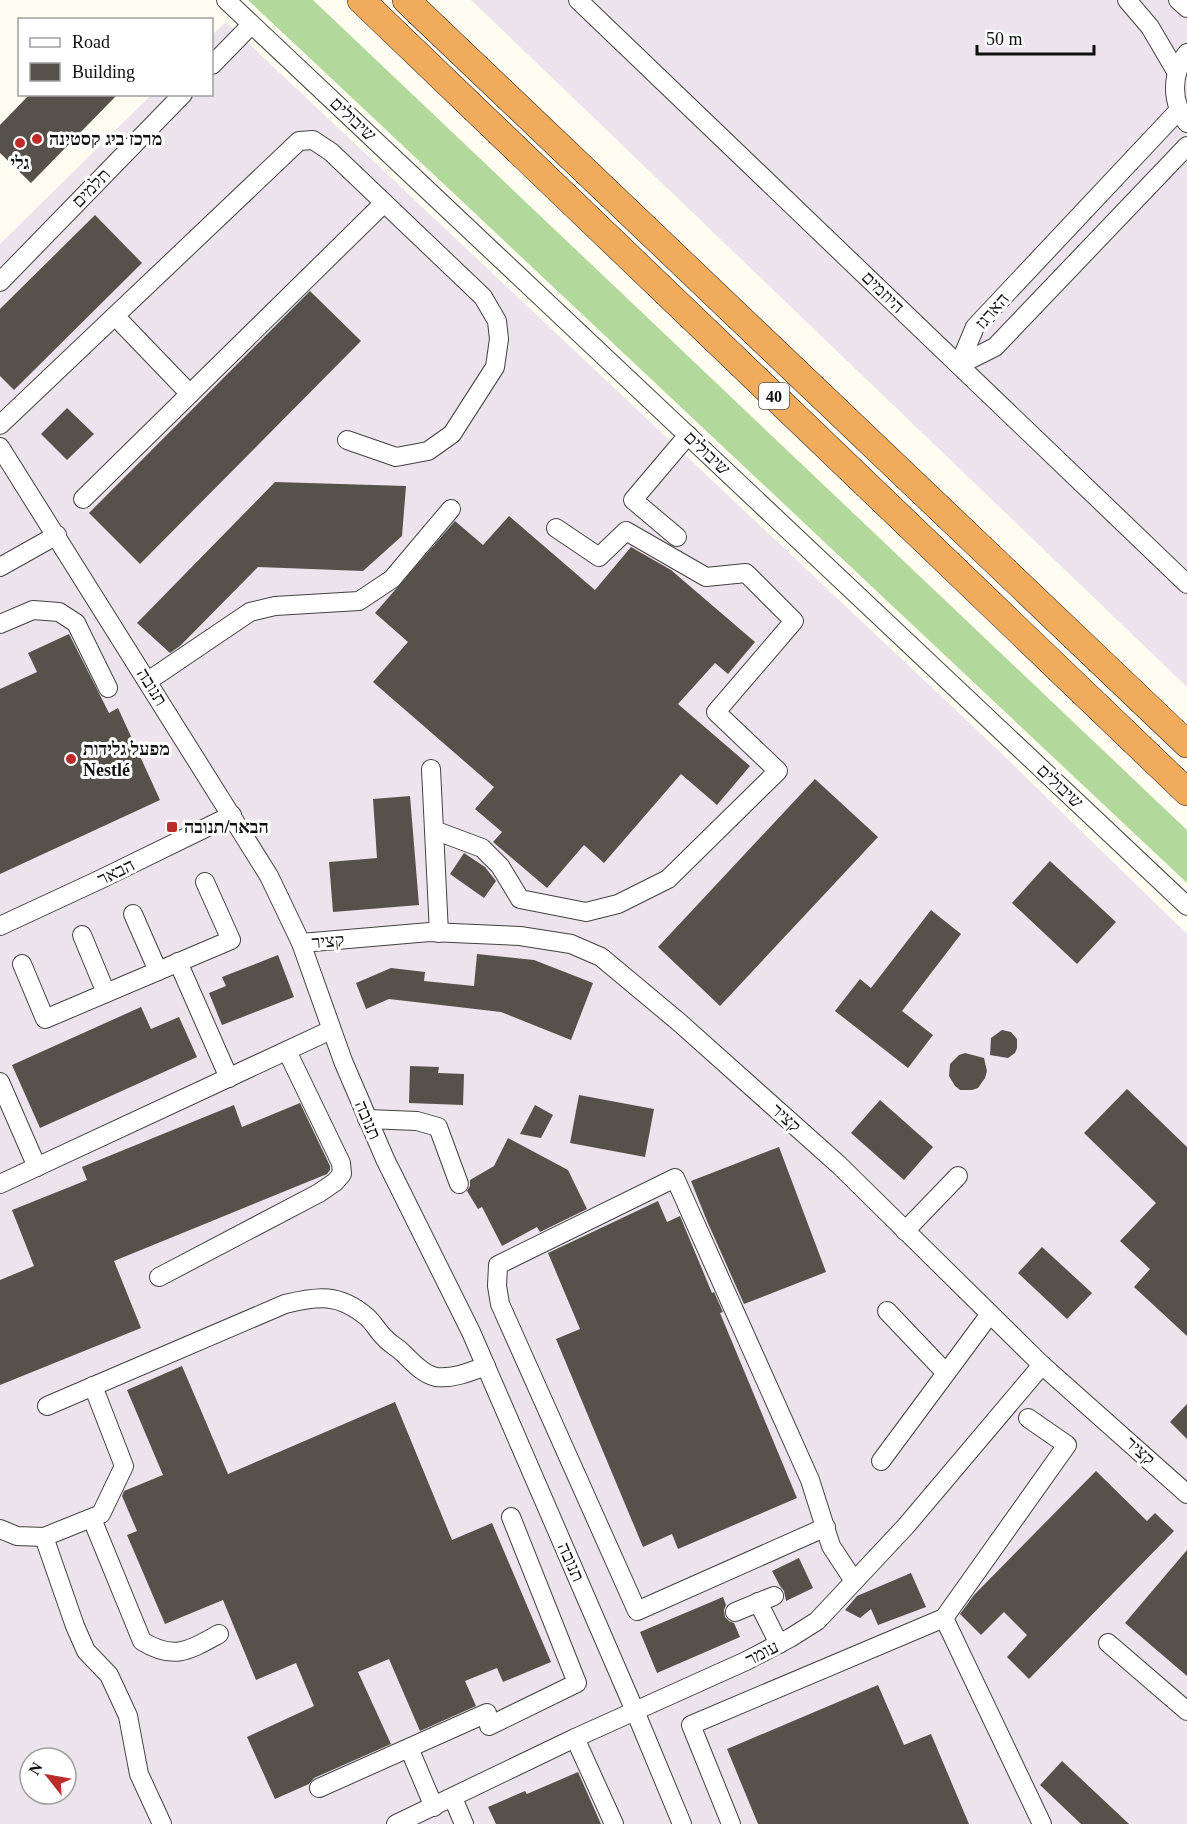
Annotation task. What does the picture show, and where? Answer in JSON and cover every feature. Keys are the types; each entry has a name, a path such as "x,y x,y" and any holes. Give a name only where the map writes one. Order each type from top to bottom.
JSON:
{"highway":[{"name":"40","path":"361,0 1187,792"},
{"name":"40","path":"406,0 1187,744"}],"street":[{"name":"שיבולים","path":"226,0 1187,906"},
{"name":"היוזמים","path":"578,0 1187,584"},
{"path":"1127,0 1150,27 1177,73"},
{"path":"1178,0 1187,8"},
{"path":"213,64 251,25"},
{"path":"1183,116 1174,86 1177,73 1187,53"},
{"name":"תלמים","path":"0,282 181,96"},
{"name":"הארגז","path":"959,365 975,327 1183,116"},
{"path":"0,425 299,141 313,140 331,152 483,297 497,321 499,339 495,367 452,434 428,452 396,457 347,440"},
{"name":"הארגז","path":"959,365 995,347 1187,146"},
{"path":"83,499 384,203"},
{"path":"115,316 190,394"},
{"path":"677,537 633,500 688,435"},
{"name":"תנובה","path":"0,447 269,876 301,943 331,1030 367,1119 471,1332 682,1824"},
{"path":"148,681 250,612 275,606 359,601 392,579 451,509"},
{"path":"434,830 482,848 500,866 520,898 586,912 618,904 668,879 778,771 716,712 794,621 746,573 706,577 626,531 599,557 556,528"},
{"path":"0,567 57,535"},
{"path":"0,624 33,610 59,612 76,623 108,688"},
{"path":"431,769 439,933"},
{"name":"הבאר","path":"0,926 232,815"},
{"path":"22,964 45,1019 231,940 205,882"},
{"path":"133,914 158,971"},
{"name":"קציר","path":"301,943 439,933 520,936 571,944 601,957 680,1023 838,1165 1041,1365 1187,1494"},
{"path":"82,935 106,993"},
{"path":"178,962 229,1078"},
{"path":"0,1184 331,1030"},
{"path":"159,1277 319,1193 336,1182 342,1174 341,1163 287,1051"},
{"path":"0,1082 38,1167"},
{"path":"367,1119 417,1121 438,1127 459,1184"},
{"path":"905,1231 958,1176"},
{"path":"826,1527 637,1611 500,1304 497,1286 498,1265 675,1178 810,1480 826,1527 831,1546 854,1581"},
{"path":"47,1406 285,1304 314,1297 331,1298 368,1317 384,1338 416,1366 435,1377 462,1375 486,1366"},
{"path":"887,1311 946,1373"},
{"path":"881,1461 990,1314"},
{"name":"עומר","path":"396,1824 575,1738 746,1661 817,1621 906,1526 1041,1365"},
{"path":"0,1529 17,1536 44,1537 101,1514 124,1466 93,1386"},
{"path":"731,1824 691,1725 944,1618 1067,1445 1028,1418"},
{"path":"319,1788 487,1713 489,1726 577,1683 511,1517"},
{"path":"92,1519 142,1641 155,1649 189,1650 219,1634"},
{"path":"44,1537 86,1651 109,1676 128,1716 139,1774 162,1824"},
{"path":"735,1612 766,1599 779,1644"},
{"path":"944,1618 1042,1824"},
{"path":"1108,1643 1187,1711"},
{"path":"575,1738 614,1824"},
{"path":"409,1748 434,1807"},
{"path":"453,1798 464,1824"}],"shaded area":[{"path":"471,0 1187,0 1187,687"},
{"path":"226,22 995,747 1187,934 1187,1824 0,1824 0,244 150,96 213,96 213,34"}],"green space":[{"path":"248,0 313,0 1187,830 1187,883"}],"building":[{"name":"מרכז ביג קסטינה","path":"28,96 116,96 31,183 0,153 0,125"},
{"path":"95,215 142,263 14,390 0,376 0,309"},
{"path":"310,291 361,341 140,564 89,513"},
{"path":"67,408 94,434 67,460 41,434"},
{"path":"275,482 406,486 402,536 363,571 258,567 180,646 170,653 137,623"},
{"path":"509,516 595,590 631,547 671,570 755,642 728,674 715,663 678,704 750,766 717,805 681,774 604,863 584,845 547,888 493,842 502,832 475,809 494,787 373,682 408,642 375,613 455,521 483,545"},
{"name":"מפעל גלידות Nestlé","path":"69,634 109,713 118,708 160,800 0,874 0,689 37,672 28,653"},
{"path":"815,779 878,837 720,1006 658,947"},
{"path":"410,796 419,905 333,912 329,862 377,858 373,799"},
{"path":"464,853 485,867 496,881 484,898 450,874"},
{"path":"1050,861 1116,922 1077,964 1012,903"},
{"path":"931,910 961,934 902,1011 933,1035 908,1068 835,1011 860,979 871,988"},
{"path":"477,954 534,960 593,983 571,1040 501,1012 389,999 366,1009 356,983 391,968 425,972 424,981 474,986"},
{"path":"278,955 294,997 222,1025 209,993 226,986 222,977"},
{"path":"141,1007 151,1029 179,1017 197,1057 40,1128 12,1065"},
{"path":"1002,1030 1011,1032 1017,1039 1015,1053 1008,1058 990,1055 991,1038"},
{"path":"965,1053 984,1058 987,1071 978,1088 972,1090 960,1090 949,1076 950,1064 959,1055"},
{"path":"410,1066 439,1067 438,1073 464,1074 463,1105 409,1103"},
{"path":"1127,1089 1187,1147 1187,1336 1134,1287 1150,1269 1120,1241 1156,1203 1084,1133"},
{"path":"579,1095 654,1109 645,1157 570,1143"},
{"path":"880,1100 933,1147 904,1180 851,1133"},
{"path":"300,1103 330,1166 327,1174 114,1261 141,1328 0,1385 0,1280 34,1266 12,1210 87,1180 82,1167 234,1105 242,1127"},
{"path":"535,1105 553,1115 541,1138 520,1134"},
{"path":"508,1138 568,1170 587,1209 540,1232 537,1227 502,1246 482,1207 478,1209 467,1191 470,1180 494,1166"},
{"path":"779,1147 826,1272 744,1304 691,1181"},
{"path":"658,1201 667,1222 680,1216 712,1293 714,1292 723,1312 720,1313 797,1498 678,1549 672,1534 643,1547 556,1339 580,1329 548,1253"},
{"path":"1042,1247 1092,1293 1067,1319 1018,1273"},
{"path":"182,1366 228,1474 395,1402 452,1540 492,1523 551,1662 503,1682 497,1668 465,1681 476,1706 420,1731 389,1659 358,1672 391,1744 314,1778 309,1784 275,1799 247,1737 314,1706 296,1663 256,1680 223,1600 165,1624 127,1535 137,1531 122,1496 124,1491 163,1475 127,1390"},
{"path":"1187,1404 1187,1439 1170,1422"},
{"path":"1096,1471 1147,1521 1155,1513 1174,1531 1029,1679 1007,1657 1027,1635 1004,1612 981,1635 960,1614 974,1595"},
{"path":"1187,1550 1187,1676 1125,1623"},
{"path":"799,1558 813,1588 786,1601 784,1591 772,1571"},
{"path":"911,1573 926,1607 878,1625 871,1609 860,1618 845,1610 857,1596"},
{"path":"723,1597 726,1605 725,1617 734,1623 740,1637 657,1673 640,1632"},
{"path":"878,1685 904,1745 931,1734 969,1824 758,1824 727,1749"},
{"path":"1062,1761 1129,1824 1081,1824 1040,1785"},
{"path":"578,1772 601,1824 496,1824 488,1807 525,1791 527,1794"}],"place":[{"name":"מרכז ביג קסטינה","path":"37,139"},
{"name":"גלי","path":"20,143"},
{"name":"מפעל גלידות Nestlé","path":"71,759"},
{"name":"הבאר/תנובה","path":"172,827"}]}
